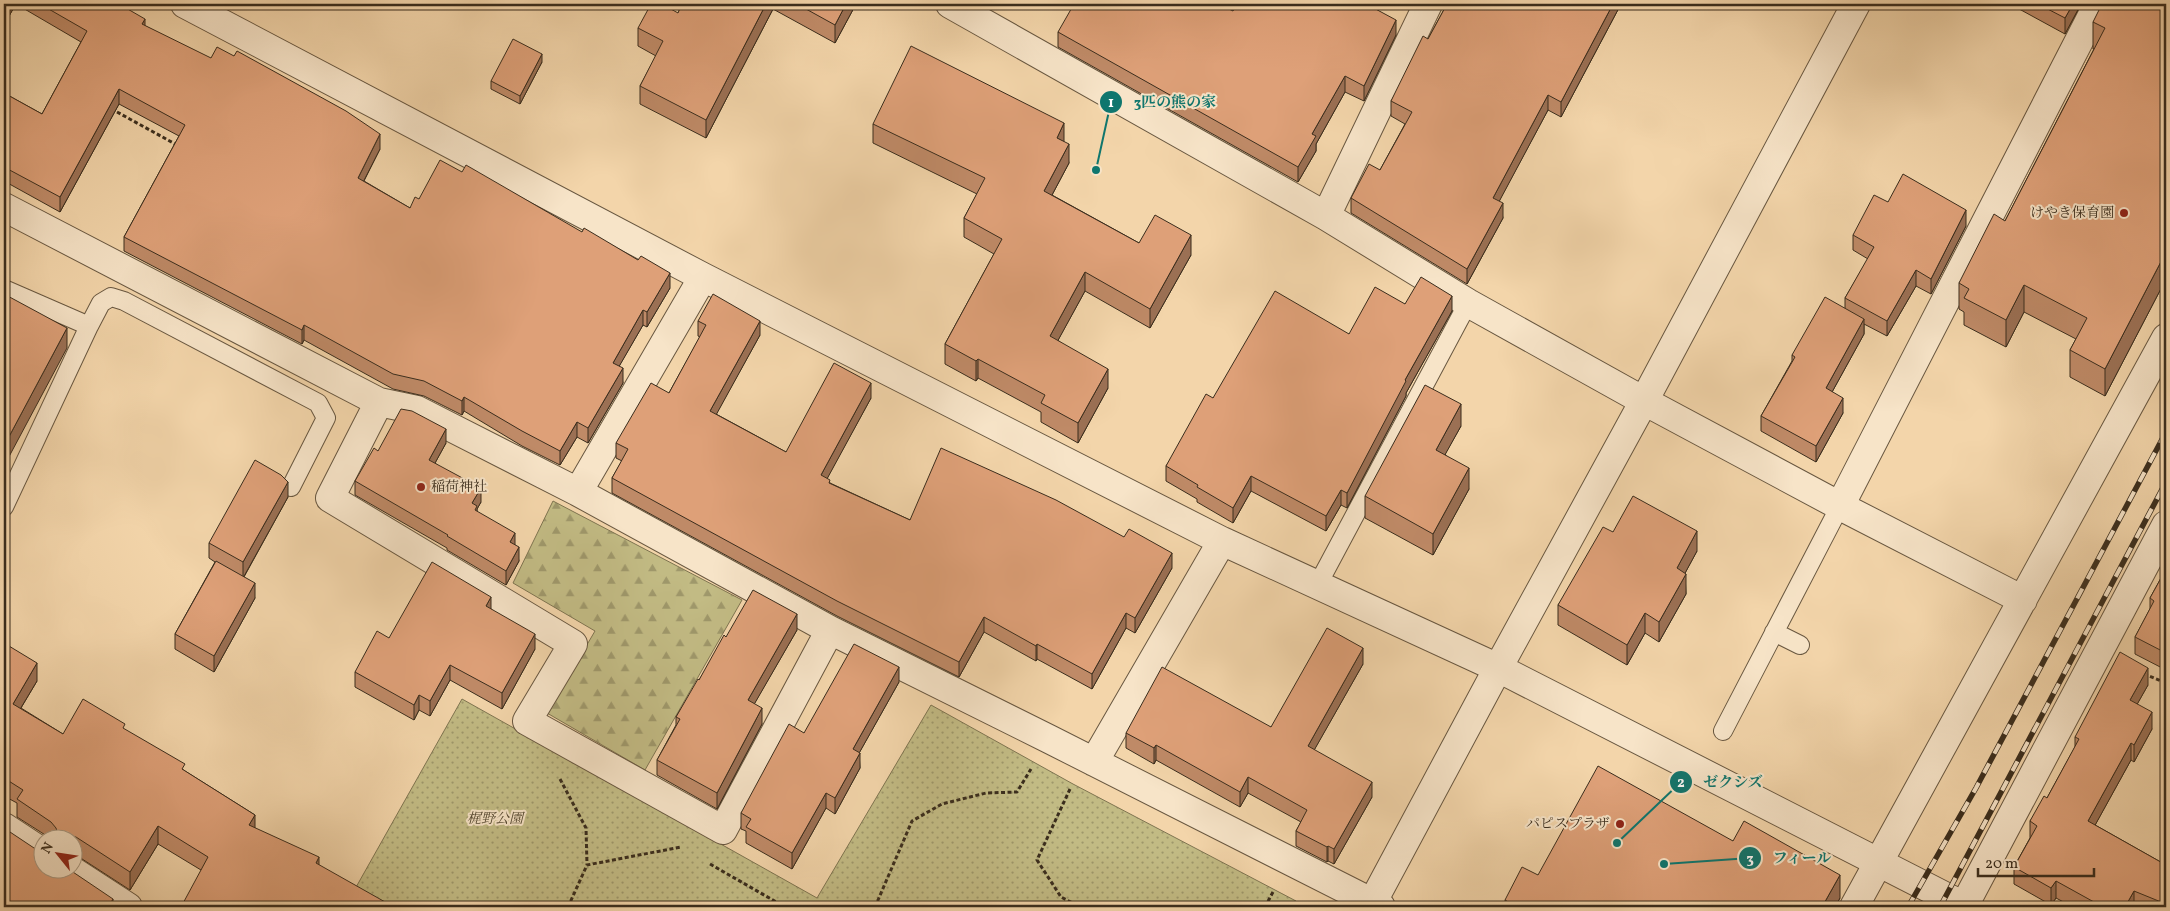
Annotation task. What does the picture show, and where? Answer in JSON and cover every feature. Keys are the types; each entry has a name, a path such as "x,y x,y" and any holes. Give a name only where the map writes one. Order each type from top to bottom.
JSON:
{"street":[{"path":"186,4 703,277 1222,541 1498,668 1965,907 2166,525"},
{"path":"950,4 1326,216 1468,303 1644,401 1840,506 2024,600"},
{"path":"1326,216 1428,4"},
{"path":"4,207 379,402 417,410 578,492 830,630 1049,738 1374,906 1498,668 1644,401 1856,4"},
{"path":"1840,506 2098,4"},
{"path":"578,492 703,277"},
{"path":"1854,907 2166,338"},
{"path":"379,402 330,498 573,644 527,721 723,830 830,630"},
{"path":"1094,762 1222,541"},
{"path":"4,827 32,845"},
{"path":"82,877 128,907"}],"lane":[{"path":"4,289 89,326"},
{"path":"4,507 89,326 101,303 111,297 124,301 318,403 326,418 291,487"},
{"path":"1317,586 1468,303"},
{"path":"1723,731 1840,506"},
{"path":"1774,632 1800,645"}],"path":[{"path":"117,112 170,142"},
{"path":"2098,653 2166,683"},
{"path":"875,907 912,822 942,804 986,793 1017,792 1049,738"},
{"path":"559,777 586,828 587,865 568,907"},
{"path":"1073,784 1037,860 1061,897 1080,907"},
{"path":"587,865 680,847 689,852"},
{"path":"706,861 785,907"},
{"path":"1265,907 1274,889"}],"green space":[{"path":"553,501 742,600 645,770 547,713 595,631 513,583"},
{"name":"梶野公園","path":"462,699 817,898 931,705 1073,784 1296,901 1292,907 383,907 355,889"}],"building":[{"path":"40,4 119,4 145,19 142,24 211,58 217,47 234,56 237,51 346,111 380,134 358,178 410,208 415,197 419,199 440,160 462,172 466,165 582,232 584,228 638,260 641,256 670,273 647,312 643,310 613,363 623,368 588,428 577,422 560,451 464,397 462,401 424,381 393,374 304,325 302,330 124,237 185,125 119,89 60,197 4,167 4,93 42,114 87,31"},
{"path":"651,4 662,4 678,13 682,4 766,4 706,120 640,86 663,41 638,28"},
{"path":"797,4 846,4 835,25"},
{"path":"1074,4 1219,4 1233,11 1237,4 1372,4 1370,6 1396,20 1364,86 1345,76 1312,134 1316,136 1298,167 1058,32"},
{"path":"1447,4 1613,4 1561,102 1548,95 1493,198 1503,203 1467,269 1351,198 1369,164 1380,170 1412,112 1391,101 1423,36 1428,39"},
{"path":"2038,4 2073,4 2065,18"},
{"name":"けやき保育園","path":"2102,4 2166,4 2166,252 2105,369 2070,350 2087,318 2024,285 2006,320 1964,298 1969,289 1959,283 1994,214 2005,221 2105,28 2093,22"},
{"path":"513,39 542,54 520,96 491,81"},
{"path":"911,46 1064,123 1057,138 1069,144 1044,191 1139,243 1155,215 1191,235 1150,309 1085,272 1050,336 1108,369 1078,423 1041,403 1045,395 978,359 976,361 945,344 1002,239 964,218 985,178 873,124"},
{"path":"1903,174 1966,210 1931,279 1916,270 1887,321 1845,298 1874,247 1853,235 1874,195 1888,202"},
{"path":"1421,277 1452,296 1405,380 1347,493 1341,490 1326,516 1251,476 1233,508 1166,466 1206,394 1213,398 1275,291 1349,334 1375,287 1405,304"},
{"path":"4,294 67,328 4,446"},
{"path":"713,294 760,321 710,411 786,452 834,363 871,383 821,475 830,480 829,483 910,520 941,448 1056,500 1124,537 1129,529 1172,553 1135,618 1126,613 1092,674 984,617 959,662 837,601 612,478 628,449 616,443 651,383 669,393 706,325 698,321"},
{"path":"1825,297 1864,319 1826,388 1843,398 1816,446 1761,416 1795,357 1792,355"},
{"path":"1425,385 1461,404 1436,450 1469,468 1433,534 1365,496"},
{"path":"401,409 412,411 446,429 429,460 481,488 472,503 477,506 475,510 515,533 510,542 519,547 506,571 355,481 374,448 378,451"},
{"path":"255,460 281,475 288,482 243,562 209,543"},
{"path":"1633,496 1697,531 1677,568 1686,574 1659,622 1645,613 1627,645 1558,605 1603,527 1613,532"},
{"path":"216,561 255,583 214,656 175,634"},
{"path":"432,562 491,597 486,606 535,634 502,693 450,665 430,701 419,695 414,705 355,672 377,631 389,638"},
{"path":"2166,569 2166,653 2135,637 2154,601 2150,598"},
{"path":"753,590 797,614 748,700 762,708 717,793 657,760 680,719 676,717"},
{"path":"1327,628 1363,648 1308,746 1372,782 1334,849 1296,831 1307,810 1248,777 1240,792 1156,745 1154,748 1126,733 1162,667 1271,727"},
{"path":"4,643 37,663 13,704 63,734 83,699 125,724 123,728 185,764 182,769 255,815 249,825 319,857 316,863 394,907 181,907 208,857 158,826 130,872 82,841 82,828 56,828 51,822 17,799 23,790 4,778"},
{"path":"854,644 899,667 853,749 860,753 835,798 826,793 792,853 746,827 751,819 741,813 789,724 804,733"},
{"path":"2120,652 2148,668 2130,700 2152,712 2134,745 2131,743 2088,821 2166,865 2166,904 2134,891 2125,907 2103,907 2056,881 2051,888 2014,867 2037,826 2030,821 2044,796 2047,798 2079,739 2075,737"},
{"path":"1598,766 1733,841 1744,821 1840,875 1822,907 1517,907 1505,900 1522,867 1538,875"},
{"path":"4,828 32,847 32,878 82,878 113,899 108,907 4,907"}],"railway":[{"path":"1908,907 1976,788 2166,432"},
{"path":"1940,907 2166,482"}],"place":[{"name":"3匹の熊の家","path":"1096,170"},
{"name":"けやき保育園","path":"2124,213"},
{"name":"稲荷神社","path":"421,487"},
{"name":"パピスプラザ","path":"1620,824"},
{"name":"ゼクシズ","path":"1617,843"},
{"name":"フィール","path":"1664,864"}]}
